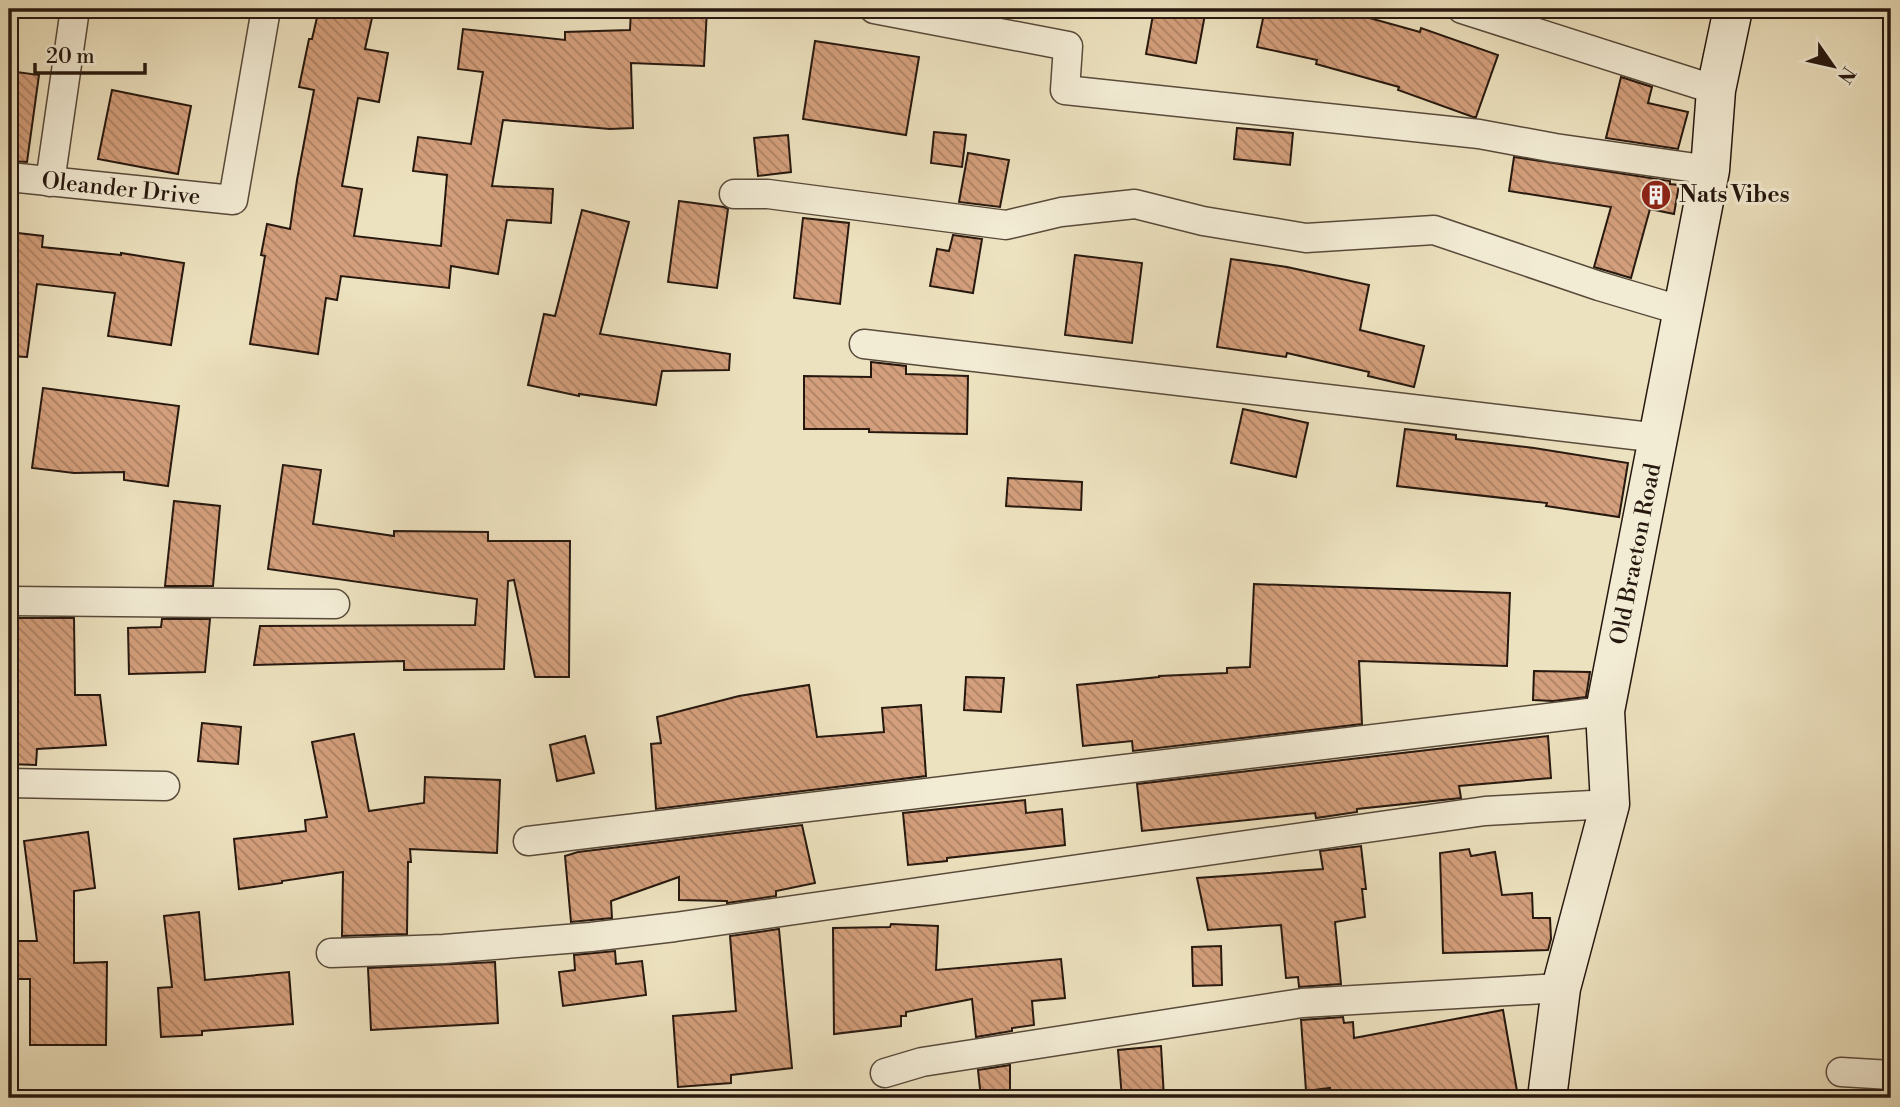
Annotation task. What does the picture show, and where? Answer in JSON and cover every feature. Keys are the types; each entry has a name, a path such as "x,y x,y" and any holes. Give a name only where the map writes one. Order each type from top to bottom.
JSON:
{"street":[{"path":"50,182 75,9"},
{"name":"Oleander Drive","path":"9,177 233,200 266,9"},
{"path":"874,9 1068,46 1065,90 1479,134 1555,148 1710,170"},
{"path":"1462,9 1716,90"},
{"name":"Old Braeton Road","path":"1546,1098 1561,988 1610,804 1605,712 1710,170 1716,90 1733,9"},
{"path":"734,194 768,194 1006,225 1061,212 1135,204 1203,221 1306,238 1434,230 1599,286 1683,311"},
{"path":"864,344 1658,438"},
{"path":"9,601 335,604"},
{"path":"528,841 1605,712"},
{"path":"9,783 165,786"},
{"path":"331,953 444,949 591,937 1485,811 1610,804"},
{"path":"885,1073 922,1062 1302,1003 1561,988"},
{"path":"1841,1072 1891,1075"}],"building":[{"path":"319,9 374,9 365,49 388,53 379,102 358,98 342,186 362,189 354,236 441,246 447,175 413,171 418,137 471,144 483,72 458,69 463,29 565,40 565,32 630,30 631,9 707,9 704,66 631,63 633,128 610,129 503,120 492,186 553,189 551,223 507,220 498,274 451,266 449,288 341,276 337,300 326,298 318,354 250,344 265,256 261,255 267,224 290,229 314,90 299,87 309,39 312,39"},
{"path":"1154,9 1206,9 1196,63 1146,54"},
{"path":"1265,9 1337,9 1420,32 1421,28 1498,55 1476,117 1473,117 1398,90 1399,87 1316,64 1317,60 1257,47"},
{"path":"815,41 919,57 906,135 803,119"},
{"path":"9,71 39,75 27,162 9,161"},
{"path":"1621,77 1652,87 1648,103 1688,112 1678,149 1606,138"},
{"path":"112,90 191,106 178,174 98,159"},
{"path":"1237,128 1293,133 1290,165 1234,159"},
{"path":"934,132 966,135 962,167 931,163"},
{"path":"788,135 791,172 758,176 754,138"},
{"path":"968,153 1009,160 1000,207 959,202"},
{"path":"1514,157 1670,181 1670,184 1679,185 1674,214 1650,209 1631,278 1594,267 1611,207 1509,191"},
{"path":"679,201 728,209 717,288 668,282"},
{"path":"582,210 629,222 600,334 730,354 729,370 662,371 656,405 579,396 528,385 544,314 555,316"},
{"path":"803,218 849,223 840,304 794,298"},
{"path":"9,232 43,236 42,247 121,253 184,263 171,345 108,336 115,293 37,284 27,357 9,356"},
{"path":"953,235 982,239 973,293 930,286 937,249 949,251"},
{"path":"1075,255 1142,263 1132,343 1065,335"},
{"path":"1231,259 1287,267 1369,285 1360,330 1424,346 1414,387 1368,376 1369,372 1287,353 1286,357 1217,347"},
{"path":"871,362 906,366 906,374 968,376 967,434 804,429 804,376 871,377"},
{"path":"43,388 179,406 168,486 124,480 124,472 74,473 32,468"},
{"path":"1243,409 1308,423 1296,477 1231,463"},
{"path":"1405,429 1456,435 1456,439 1628,463 1619,517 1546,506 1547,503 1397,486"},
{"path":"283,465 321,470 313,524 394,536 394,531 488,532 488,541 570,541 569,677 535,677 514,580 508,581 504,669 404,670 404,661 254,665 260,626 475,625 477,599 268,569"},
{"path":"1008,478 1082,482 1081,510 1006,506"},
{"path":"174,501 220,506 213,586 165,586"},
{"path":"1254,584 1510,593 1507,666 1359,661 1362,724 1133,751 1132,741 1083,746 1077,685 1159,676 1227,673 1227,668 1250,667"},
{"path":"9,618 74,618 75,695 100,695 106,745 37,749 36,765 9,764"},
{"path":"162,619 210,619 205,672 129,674 128,628 161,627"},
{"path":"1534,671 1590,672 1586,697 1553,701 1533,700"},
{"path":"966,677 1004,678 1001,712 964,710"},
{"path":"809,685 817,737 884,732 882,708 921,705 926,776 656,809 651,744 661,743 657,717 739,696"},
{"path":"202,723 241,727 238,764 198,761"},
{"path":"354,734 369,811 424,803 425,777 500,780 497,853 410,849 407,934 342,936 343,872 239,889 234,839 306,831 305,820 327,817 312,742"},
{"path":"585,736 594,773 557,781 550,745"},
{"path":"1548,736 1551,778 1459,786 1461,798 1357,809 1357,812 1316,818 1315,813 1142,831 1137,784"},
{"path":"1025,800 1026,813 1062,809 1065,845 908,865 903,813"},
{"path":"802,825 815,883 776,891 776,896 727,903 679,900 679,877 611,901 612,918 571,922 565,856 578,852"},
{"path":"88,832 95,888 74,891 74,963 107,962 106,1045 30,1045 30,979 13,979 13,941 37,941 24,841"},
{"path":"1361,846 1366,889 1362,889 1365,917 1335,922 1341,984 1299,987 1298,977 1286,978 1281,925 1208,930 1197,878 1323,869 1320,851"},
{"path":"1469,849 1471,856 1495,852 1502,895 1532,893 1533,918 1550,918 1551,939 1548,950 1443,953 1440,853"},
{"path":"199,912 205,980 289,972 293,1024 161,1037 158,988 172,987 164,916"},
{"path":"891,924 938,926 936,970 1061,959 1065,998 1032,1001 1034,1025 976,1037 972,999 906,1012 906,1016 901,1016 901,1026 834,1034 833,928 890,927"},
{"path":"779,929 792,1068 731,1075 731,1083 678,1087 673,1016 736,1011 730,936"},
{"path":"1221,946 1222,985 1193,986 1192,947"},
{"path":"615,951 616,964 642,961 646,995 563,1006 559,972 575,970 574,955"},
{"path":"495,962 498,1023 371,1030 368,968"},
{"path":"1503,1010 1517,1091 1475,1098 1330,1098 1330,1088 1306,1091 1301,1020 1343,1017 1344,1023 1353,1022 1354,1038"},
{"path":"1161,1046 1164,1098 1122,1098 1118,1050"},
{"path":"1010,1065 1010,1098 981,1098 978,1070"}],"place":[{"name":"Nats Vibes","path":"1656,195"}]}
